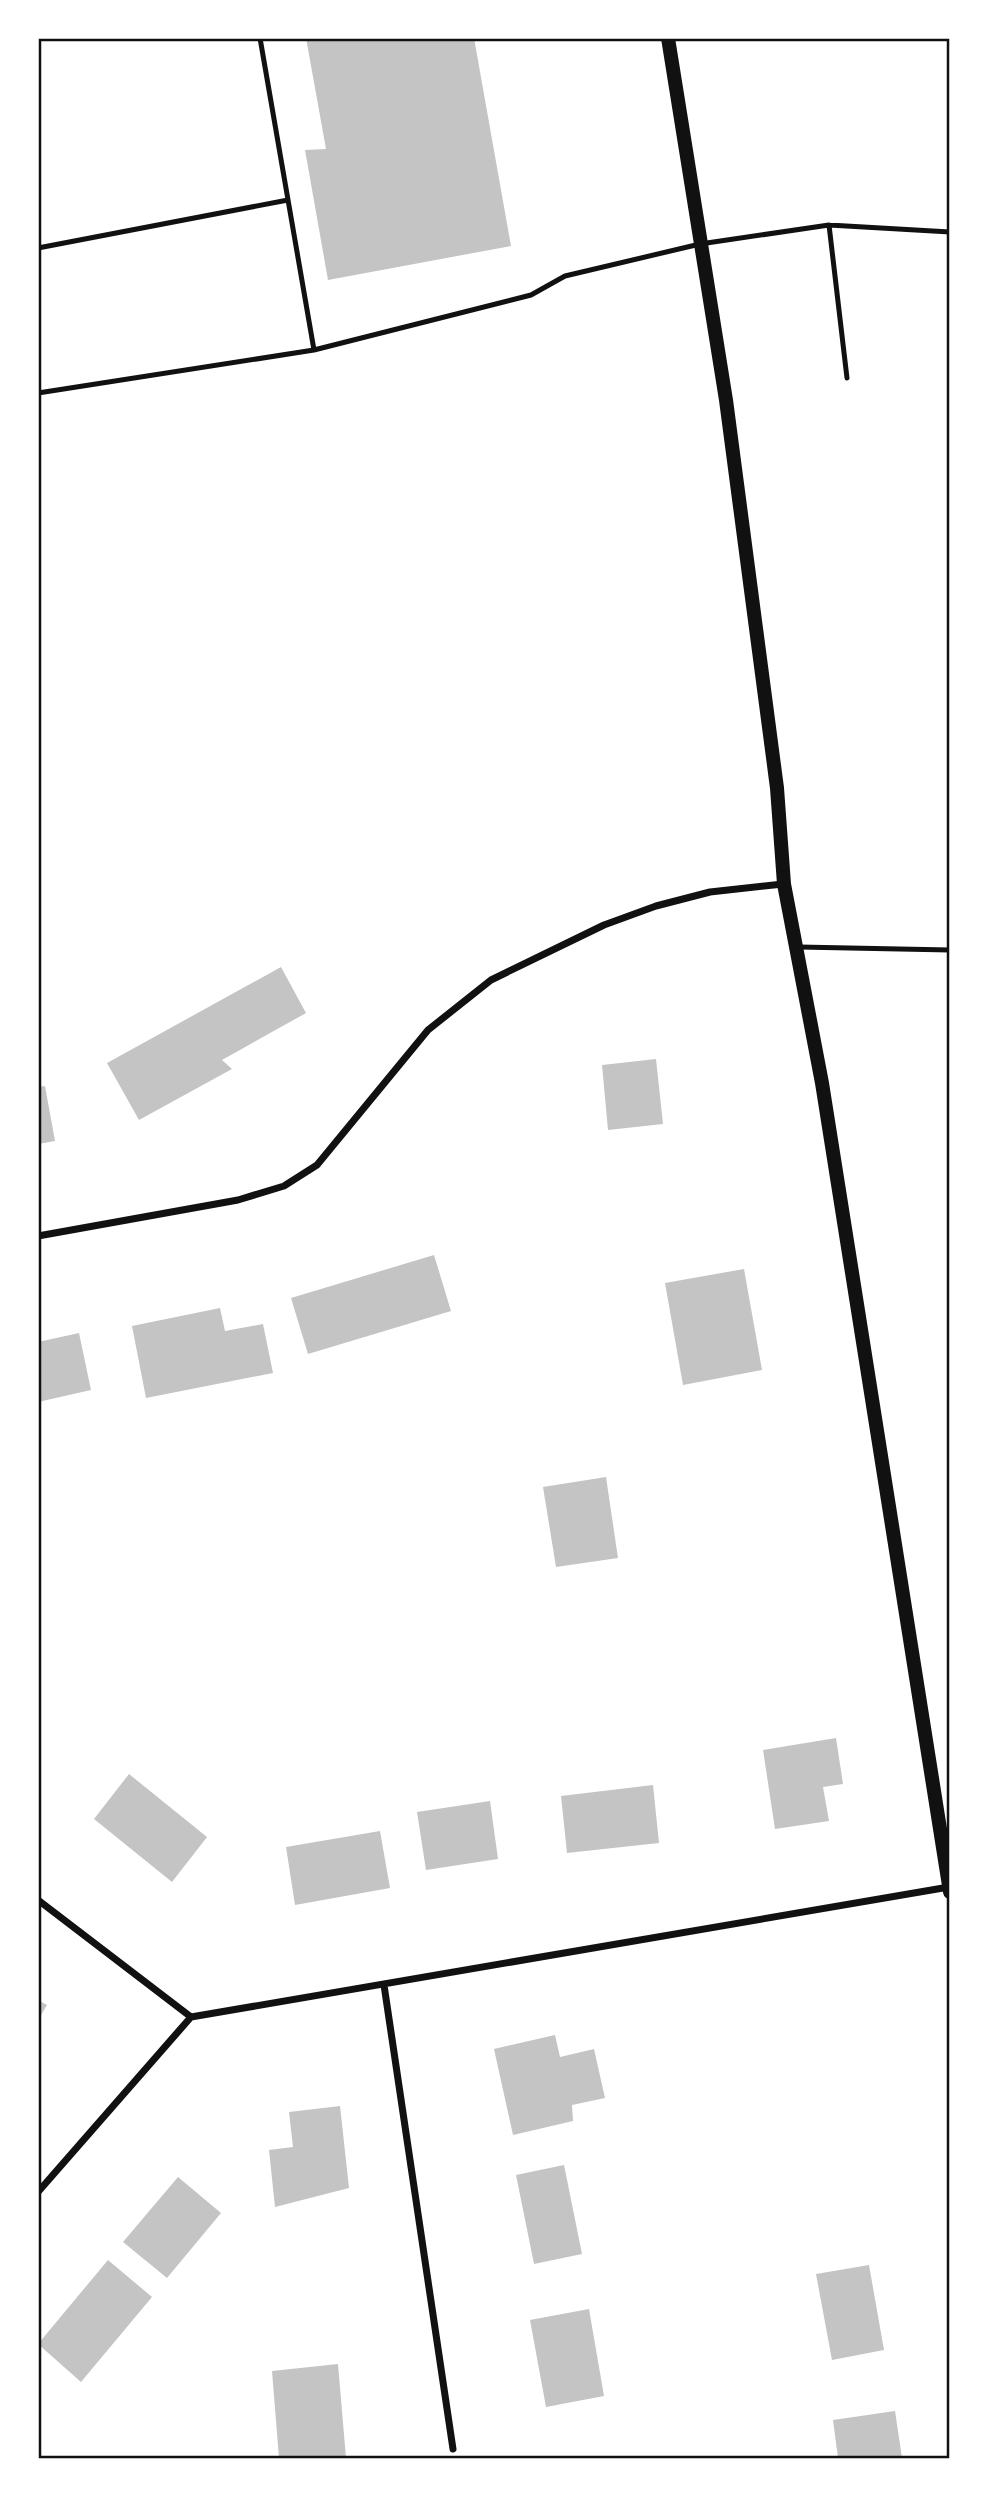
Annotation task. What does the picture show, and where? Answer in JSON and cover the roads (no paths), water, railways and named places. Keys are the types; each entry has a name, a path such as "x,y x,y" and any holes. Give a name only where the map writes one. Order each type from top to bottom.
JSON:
{"main road":[{"path":"668,38 739,496 777,788 784,884 822,1083 950,1892"}],"street":[{"path":"38,1236 238,1200 284,1186 317,1165 428,1030 491,980 604,925 656,906 710,892 784,884"},
{"path":"38,2192 191,2017 949,1887"},
{"path":"38,1900 191,2017"},
{"path":"384,1985 453,2449"}],"lane":[{"path":"260,38 314,350"},
{"path":"38,248 288,200"},
{"path":"830,225 847,378"},
{"path":"38,393 314,350 531,295 565,276 700,244 830,225 950,232"},
{"path":"796,947 950,950"}]}
